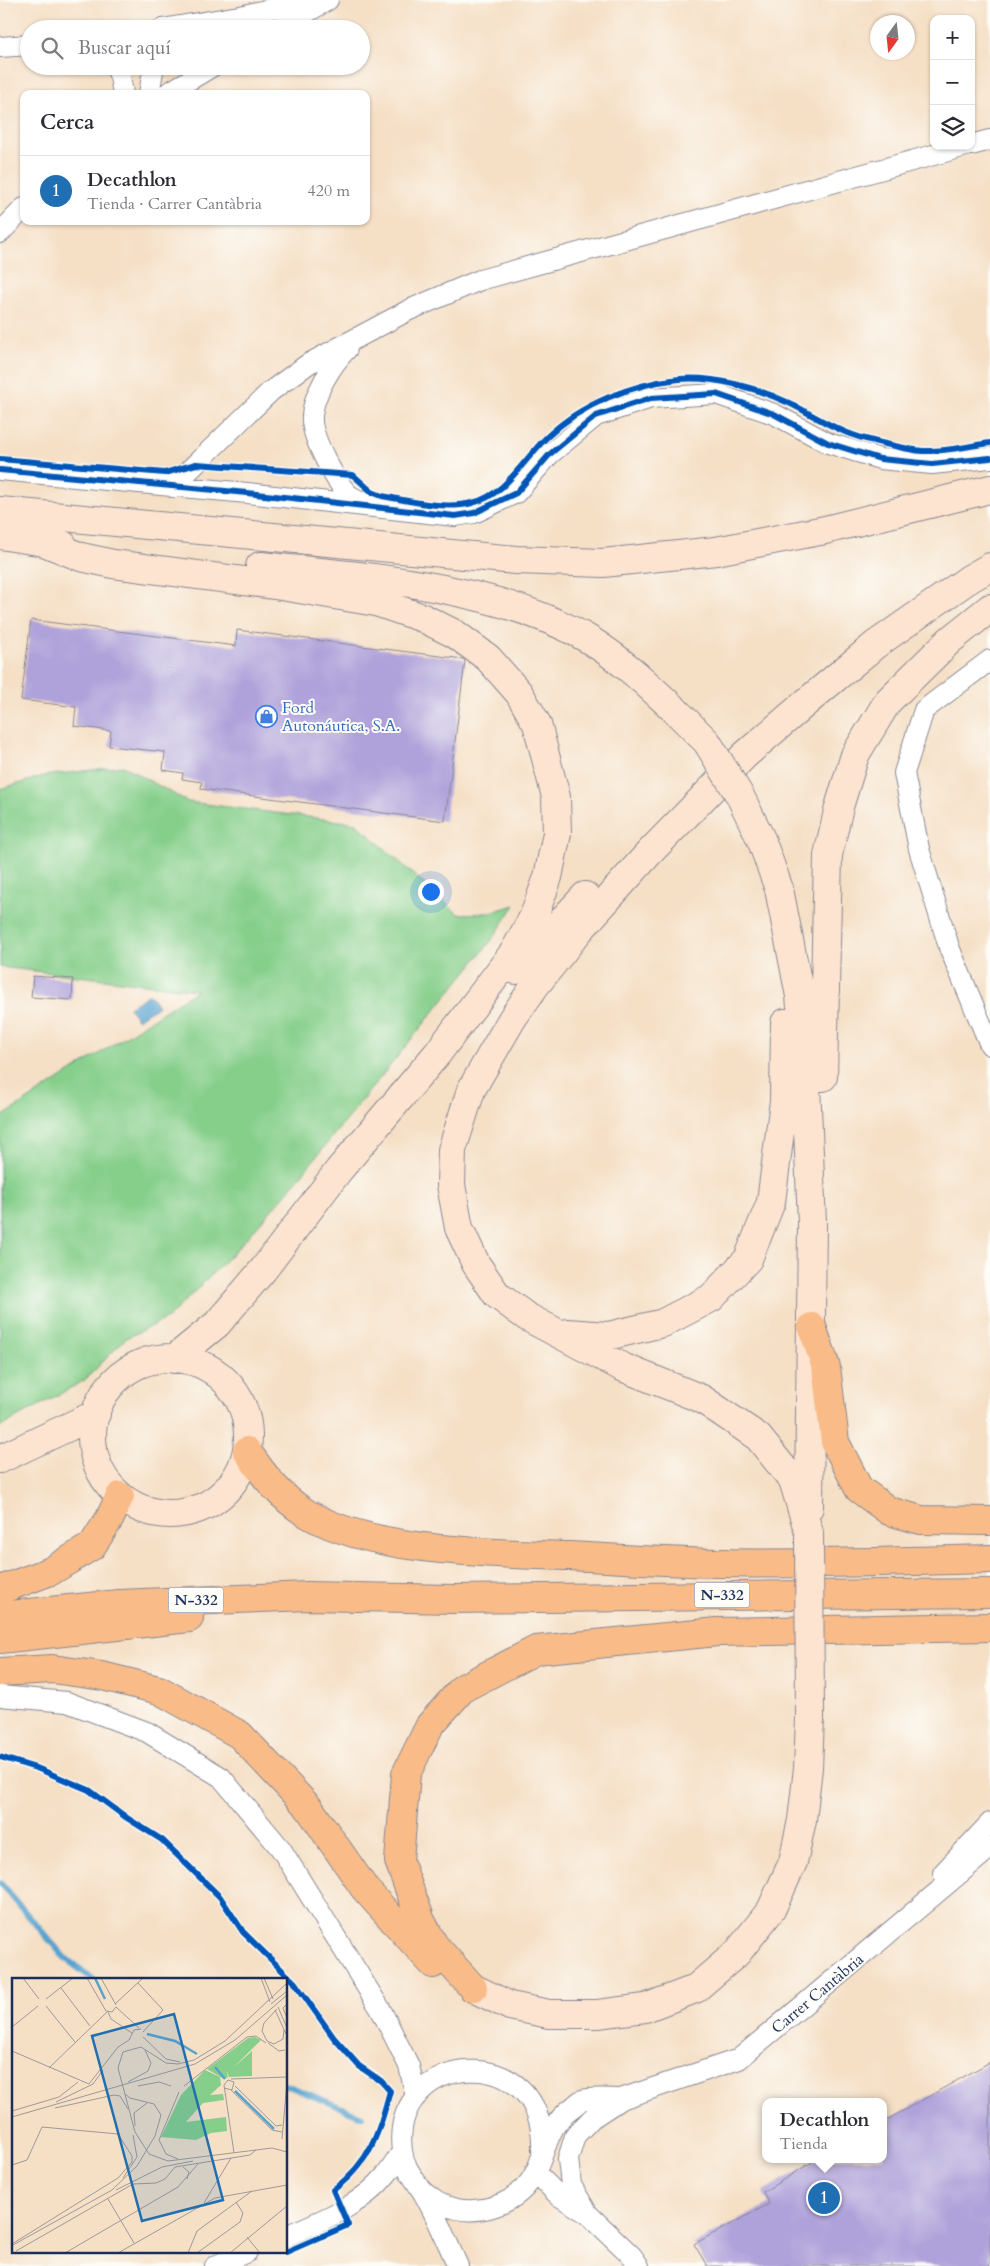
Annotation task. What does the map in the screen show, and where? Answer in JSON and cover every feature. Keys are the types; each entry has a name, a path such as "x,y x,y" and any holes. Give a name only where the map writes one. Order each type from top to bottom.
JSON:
{"highway":[{"path":"812,1327 826,1368 835,1442 858,1489 889,1511 921,1520 990,1521"},
{"path":"247,1451 264,1476 281,1495 306,1513 343,1529 370,1537 423,1546 486,1553 722,1563 990,1560"},
{"path":"0,1590 51,1572 92,1546 110,1518 120,1496"},
{"name":"N-332","path":"0,1616 110,1605 207,1599 308,1596 454,1599 990,1593"},
{"name":"N-332","path":"0,1638 142,1622 331,1610 454,1599"},
{"path":"473,1988 434,1945 421,1921 399,1861 406,1774 430,1725 463,1688 536,1650 717,1632 990,1627"},
{"path":"0,1672 52,1669 102,1676 159,1690 240,1735 309,1808 365,1889 432,1963 473,1988"}],"main road":[{"path":"0,511 516,560 603,563 716,551 825,530 990,489"},
{"path":"0,535 44,542 376,579 448,592 509,606 548,619 588,639 626,666 707,742 740,796 761,839 779,889 800,996 804,1038 812,1223 809,1533 810,1718 808,1768 802,1820 792,1862 771,1910 737,1952 695,1989 645,2008 598,2014 550,2014 510,2006 473,1988"},
{"path":"44,542 81,557 113,564 275,585 376,602 423,618 455,634 488,658 519,693 538,724 556,797 557,833 548,877 534,916 514,952 437,1054"},
{"path":"809,1533 793,1480 758,1437 702,1399 622,1367 528,1317 497,1295 476,1264 459,1228 451,1185 452,1150 471,1090 491,1052 535,986 578,932 650,852 745,755 874,646 969,579 990,567"},
{"path":"812,1223 819,1178 821,1142 828,855 839,807 855,755 888,701 950,640 990,608"},
{"path":"174,1359 192,1346 223,1317 263,1270 339,1170 437,1054 569,914 620,856 670,808 696,787 745,755"},
{"path":"556,1332 608,1336 663,1324 711,1298 748,1259 771,1202 784,1101 786,1057 784,957 788,930"},
{"path":"174,1359 188,1361 207,1368 218,1375 231,1388 239,1400 246,1417 248,1436 247,1451 239,1474 227,1490 212,1502 195,1510 176,1514 156,1512 138,1506 120,1496 105,1479 96,1458 92,1436 96,1414 107,1391 125,1373 148,1362 174,1359"},
{"path":"0,1458 96,1414"}],"street":[{"path":"212,20 307,0"},
{"path":"294,20 328,0"},
{"path":"239,20 245,14"},
{"path":"0,47 20,46"},
{"path":"120,75 122,90"},
{"path":"150,90 151,75"},
{"path":"163,90 179,75"},
{"path":"173,90 198,75"},
{"path":"975,144 990,140"},
{"path":"172,487 271,391 308,364 409,310 480,280 951,150"},
{"path":"0,233 20,212"},
{"path":"357,338 334,362 321,385 311,417 327,464 348,494 373,507"},
{"path":"0,470 455,516 474,513 516,493 550,454 596,416 651,398 716,394 774,414 828,442 880,459 932,464 990,458"},
{"path":"990,660 924,710 904,773 918,849 949,947 990,1045"},
{"path":"0,1696 67,1702 147,1732 221,1777 281,1849 381,2010 409,2066 416,2096"},
{"path":"884,1937 990,1823"},
{"name":"Carrer Cantàbria","path":"621,2099 739,2060 990,1848"},
{"path":"458,2266 422,2191 409,2173 402,2152 401,2132 406,2113 416,2096 432,2082 452,2072 474,2070 496,2074 516,2084 531,2101 540,2121 543,2136 542,2151"},
{"path":"422,2191 440,2204 461,2210 484,2210 504,2203 522,2190 535,2172 542,2151 559,2117 582,2100 621,2099"},
{"path":"588,2214 571,2185 568,2159 576,2136 592,2118 621,2099"},
{"path":"288,2235 341,2212 369,2192 386,2175 402,2152"},
{"path":"535,2172 559,2196 588,2214 632,2256 639,2266"},
{"path":"215,2266 242,2254"}],"green space":[{"path":"123,766 188,802 356,823 458,914 487,913 515,905 491,941 286,1194 232,1254 168,1318 126,1338 85,1380 0,1427 0,1118 197,990 0,967 0,789 44,776"}],"water":[{"path":"150,994 158,1006 137,1019 129,1007"}],"building":[{"name":"Ford Autonáutica, S.A.","path":"31,620 236,646 237,630 463,659 465,661 445,821 201,789 202,782 182,779 183,773 163,770 165,752 109,746 111,731 74,726 76,707 21,700"},
{"path":"33,976 73,979 72,1000 31,997"},
{"path":"990,2062 990,2266 707,2266 694,2244 769,2204 763,2192 810,2163 887,2163 887,2120"}],"waterway":[{"path":"0,1883 65,1958 91,1978"},
{"path":"288,2086 362,2116"}],"cycle path":[{"path":"0,459 165,473 196,464 353,475 372,492 382,496 427,504 461,505 484,499 495,493 513,476 547,437 591,405 626,391 679,379 721,381 763,392 789,403 845,432 898,447 931,451 990,443"},
{"path":"0,470 247,493 455,516 474,513 516,493 550,454 596,416 651,398 716,394 774,414 828,443 880,459 932,464 990,458"},
{"path":"0,1757 39,1769 89,1790 127,1818 162,1840 220,1897 243,1932 295,1983 334,2038 359,2066 381,2081 390,2091 377,2134 365,2158 333,2190 348,2225 288,2251"}],"place":[{"name":"Ford Autonáutica, S.A.","path":"266,716"},
{"name":"Decathlon","path":"824,2198"}]}
